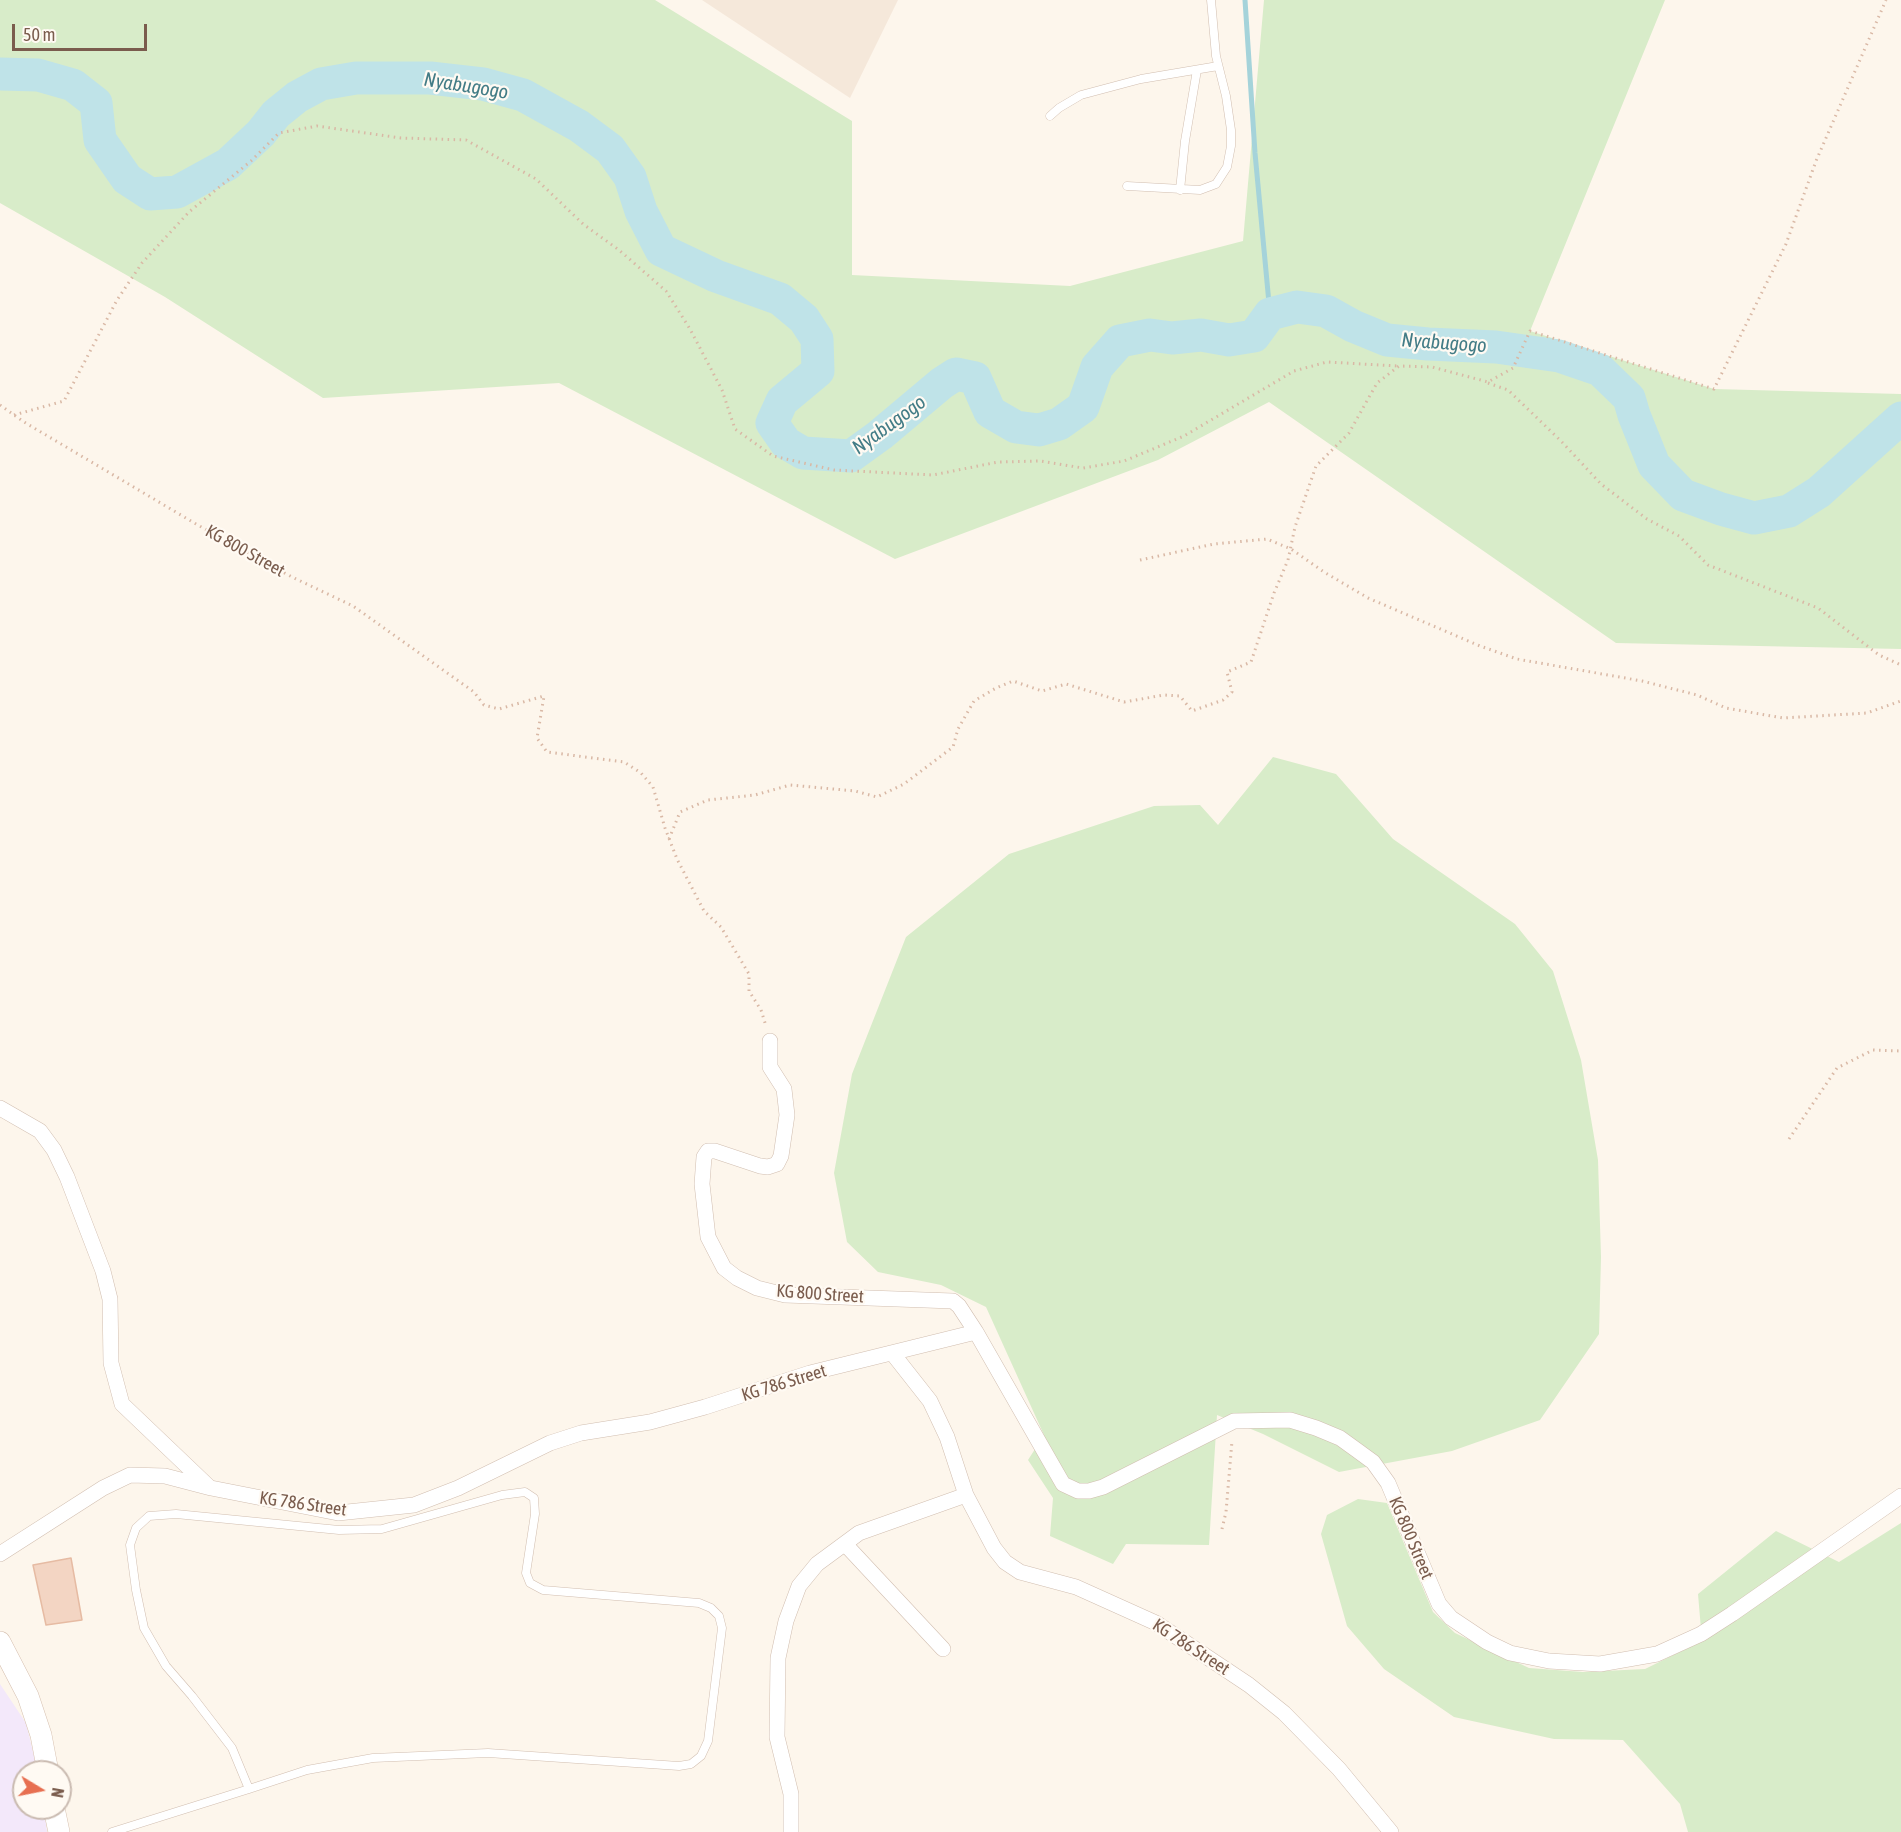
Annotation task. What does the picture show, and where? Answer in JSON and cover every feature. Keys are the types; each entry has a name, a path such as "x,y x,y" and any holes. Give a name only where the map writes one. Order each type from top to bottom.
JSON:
{"main road":[{"path":"0,1642 28,1696 41,1735 46,1760"}],"street":[{"name":"KG 800 Street","path":"770,1041 770,1066 784,1089 787,1115 781,1155 777,1164 768,1167 760,1166 715,1151 708,1151 704,1157 702,1184 708,1237 724,1268 737,1278 757,1288 785,1295 953,1301 959,1306 976,1332 1063,1484 1078,1491 1089,1491 1102,1487 1234,1421 1290,1420 1340,1438 1373,1462 1388,1483 1439,1604 1451,1618 1487,1642 1510,1653 1549,1661 1600,1664 1657,1653 1701,1634 1901,1496"},
{"path":"0,1108 40,1131 54,1150 67,1177 103,1271 110,1299 111,1363 122,1404 211,1488"},
{"path":"893,1354 976,1332"},
{"name":"KG 786 Street","path":"0,1554 103,1488 130,1475 165,1476 211,1488 338,1513 414,1505 458,1488 549,1443 581,1433 650,1422 810,1373 893,1354 930,1401 947,1437 966,1495 994,1548 1005,1562 1020,1572 1076,1587 1156,1623 1249,1685 1284,1713 1340,1769 1391,1832"},
{"path":"791,1832 790,1794 777,1737 778,1658 786,1621 799,1586 817,1564 859,1533 966,1495"},
{"path":"845,1544 943,1649"}],"lane":[{"path":"1126,186 1200,190 1209,188 1221,178 1227,167 1232,129 1218,66 1211,0"},
{"path":"1050,116 1081,95 1141,79 1218,66"},
{"path":"1180,190 1190,105 1197,70"},
{"path":"112,1832 249,1789 307,1770 373,1758 488,1753 679,1766 691,1764 701,1756 708,1741 722,1628 719,1616 711,1608 699,1603 543,1590 530,1583 526,1573 534,1498 525,1492 502,1495 382,1529 339,1530 176,1514 149,1516 136,1528 130,1545 144,1628 166,1666 232,1748 249,1789"}],"path":[{"path":"1480,381 1488,382 1513,368 1530,331 1714,389 1786,244 1816,161 1886,0"},
{"path":"14,415 64,401 117,300 142,262 189,212 251,161 279,134 317,126 401,138 466,140 536,179 582,224 619,250 666,291 690,329 722,390 735,429 773,456 834,470 933,475 998,462 1040,461 1083,468 1124,461 1184,436 1294,371 1327,362 1432,367 1508,390 1561,441 1601,484 1647,519 1679,536 1708,565 1818,608 1879,655 1901,665"},
{"path":"770,1041 761,1010 750,991 749,975 722,927 704,910 669,839 680,812 708,800 755,795 790,785 855,791 877,797 904,784 953,747 958,729 974,701 1013,681 1042,691 1066,684 1124,702 1164,695 1180,696 1192,711 1223,700 1232,692 1227,672 1251,662 1274,593 1288,560 1295,527 1316,466 1349,433 1377,383 1399,366"},
{"name":"KG 800 Street","path":"0,405 196,524 292,577 353,606 474,692 484,705 499,709 544,696 537,738 547,752 624,762 641,773 653,788 669,839"},
{"path":"1140,560 1214,544 1267,539 1291,549 1368,598 1480,646 1517,659 1642,681 1697,695 1726,708 1783,718 1867,713 1901,701"},
{"path":"1789,1139 1837,1068 1873,1050 1901,1051"},
{"path":"1222,1529 1226,1512 1234,1421"}],"shaded area":[{"path":"702,0 898,0 850,98"},
{"path":"0,1684 26,1723 35,1760 12,1760 12,1820 46,1820 47,1832 0,1832"}],"green space":[{"path":"0,0 655,0 852,121 852,275 1070,286 1243,241 1264,0 1665,0 1530,331 1714,389 1901,394 1901,649 1616,643 1269,402 1158,460 895,559 559,383 323,398 165,297 0,203"},
{"path":"1273,757 1336,774 1393,839 1515,924 1553,971 1581,1060 1598,1160 1601,1257 1599,1334 1540,1420 1452,1451 1339,1472 1263,1434 1217,1415 1209,1545 1126,1544 1113,1564 1050,1536 1053,1498 1028,1460 1044,1435 986,1307 941,1285 878,1272 847,1242 834,1173 852,1074 906,937 1009,854 1154,806 1200,805 1218,825"},
{"path":"1358,1499 1387,1503 1433,1612 1455,1633 1529,1668 1583,1672 1645,1669 1702,1641 1698,1594 1776,1531 1839,1562 1901,1523 1901,1832 1688,1832 1680,1804 1623,1740 1554,1739 1454,1717 1384,1669 1347,1626 1321,1534 1327,1515"}],"building":[{"path":"71,1558 82,1620 46,1625 33,1565"}],"waterway":[{"path":"1245,0 1255,153 1270,314"},
{"name":"Nyabugogo","path":"0,74 38,75 73,85 96,103 100,140 127,179 150,194 177,192 228,164 261,133 276,114 297,97 321,84 356,78 430,78 483,84 523,95 579,126 610,149 630,177 641,211 661,250 716,276 780,299 804,319 817,339 818,371 782,401 772,423 786,443 803,453 851,456 956,374 975,378 990,412 1016,427 1039,430 1059,424 1083,407 1097,367 1120,341 1150,335 1172,338 1201,335 1229,340 1254,336 1270,314 1297,307 1326,311 1353,326 1387,340 1496,347 1559,356 1600,370 1629,398 1654,465 1683,495 1754,518 1789,511 1819,492 1901,418"}]}
